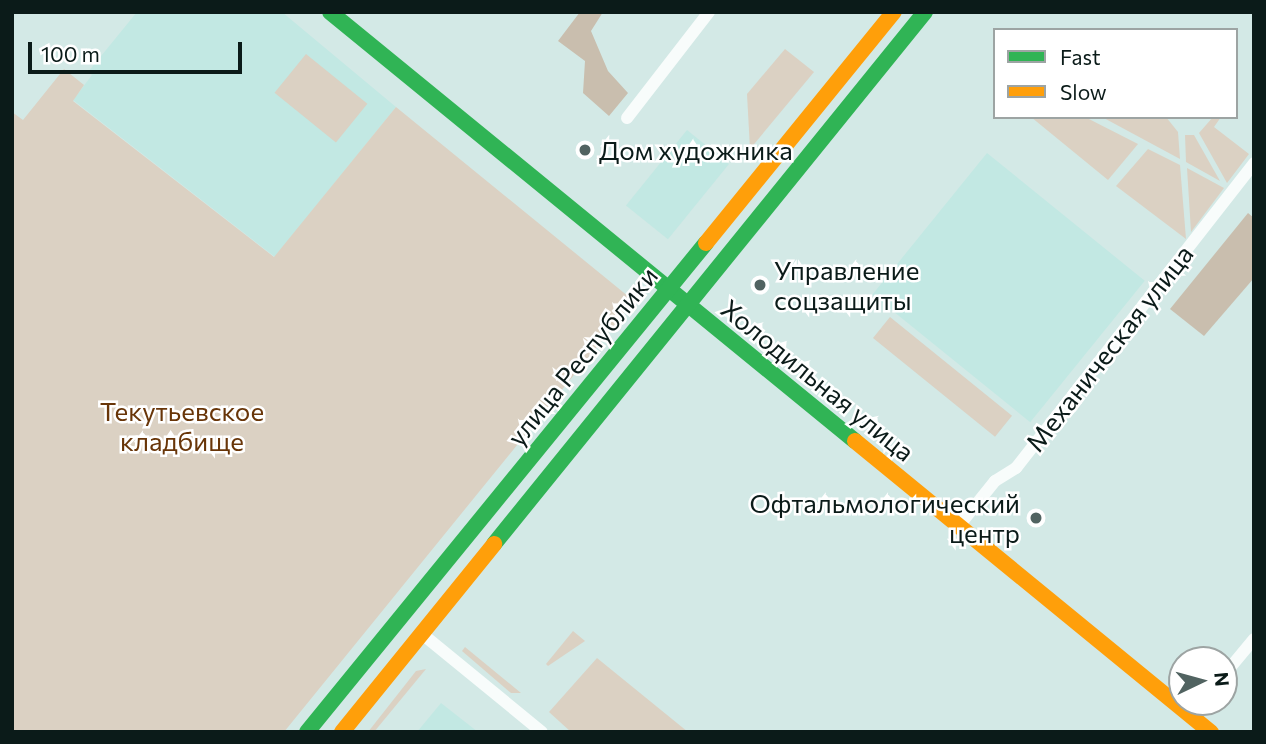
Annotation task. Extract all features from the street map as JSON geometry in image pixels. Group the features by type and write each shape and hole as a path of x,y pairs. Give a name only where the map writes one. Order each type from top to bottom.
{"main road":[{"path":"330,12 668,289"},
{"name":"улица Республики","path":"307,732 894,12"},
{"name":"улица Республики","path":"342,732 925,12"},
{"name":"Холодильная улица","path":"668,289 1168,697"},
{"name":"Холодильная улица","path":"1191,716 1211,732"}],"street":[{"path":"627,118 709,12"},
{"name":"Механическая улица","path":"958,527 995,481 1016,468 1254,163"},
{"path":"422,634 542,732"},
{"path":"1238,659 1254,639"}],"shaded area":[{"path":"137,12 282,12 396,107 275,257 73,100 92,75 88,72"},
{"path":"580,12 603,12 591,31 608,71 628,93 609,116 583,93 585,61 558,41"},
{"path":"687,130 729,164 668,239 626,205"},
{"path":"987,153 1145,281 1030,422 872,294"},
{"path":"1248,213 1254,218 1254,278 1204,336 1170,309"},
{"path":"441,703 478,732 417,732"}],"green space":[{"path":"785,49 814,72 750,149 747,94"},
{"path":"306,54 367,104 336,143 275,93"},
{"name":"Текутьевское кладбище","path":"64,69 84,85 73,101 274,257 396,107 634,301 284,732 12,732 12,112 23,120"},
{"path":"1033,119 1089,119 1138,144 1108,180"},
{"path":"1106,119 1168,119 1178,132 1180,159"},
{"path":"1211,119 1220,119 1214,127 1249,154 1227,183 1199,133"},
{"path":"1185,135 1194,135 1220,181 1186,162"},
{"path":"1148,149 1180,165 1186,239 1116,186"},
{"path":"1187,168 1224,188 1191,232"},
{"path":"890,317 1012,416 995,437 873,338"},
{"path":"573,631 585,641 548,666 546,664"},
{"path":"465,647 521,693 511,693 462,651"},
{"path":"597,658 688,732 571,732 549,712"},
{"path":"426,669 374,732 368,732 416,671"}],"traffic: fast":[{"path":"330,12 855,441"},
{"path":"494,544 925,12"},
{"path":"307,732 706,243"}],"traffic: slow":[{"path":"706,243 894,12"},
{"path":"855,441 1211,732"},
{"path":"342,732 494,544"}],"place":[{"name":"Дом художника","path":"585,150"},
{"name":"Управление соцзащиты","path":"760,285"},
{"name":"Офтальмологический центр","path":"1036,518"}]}
